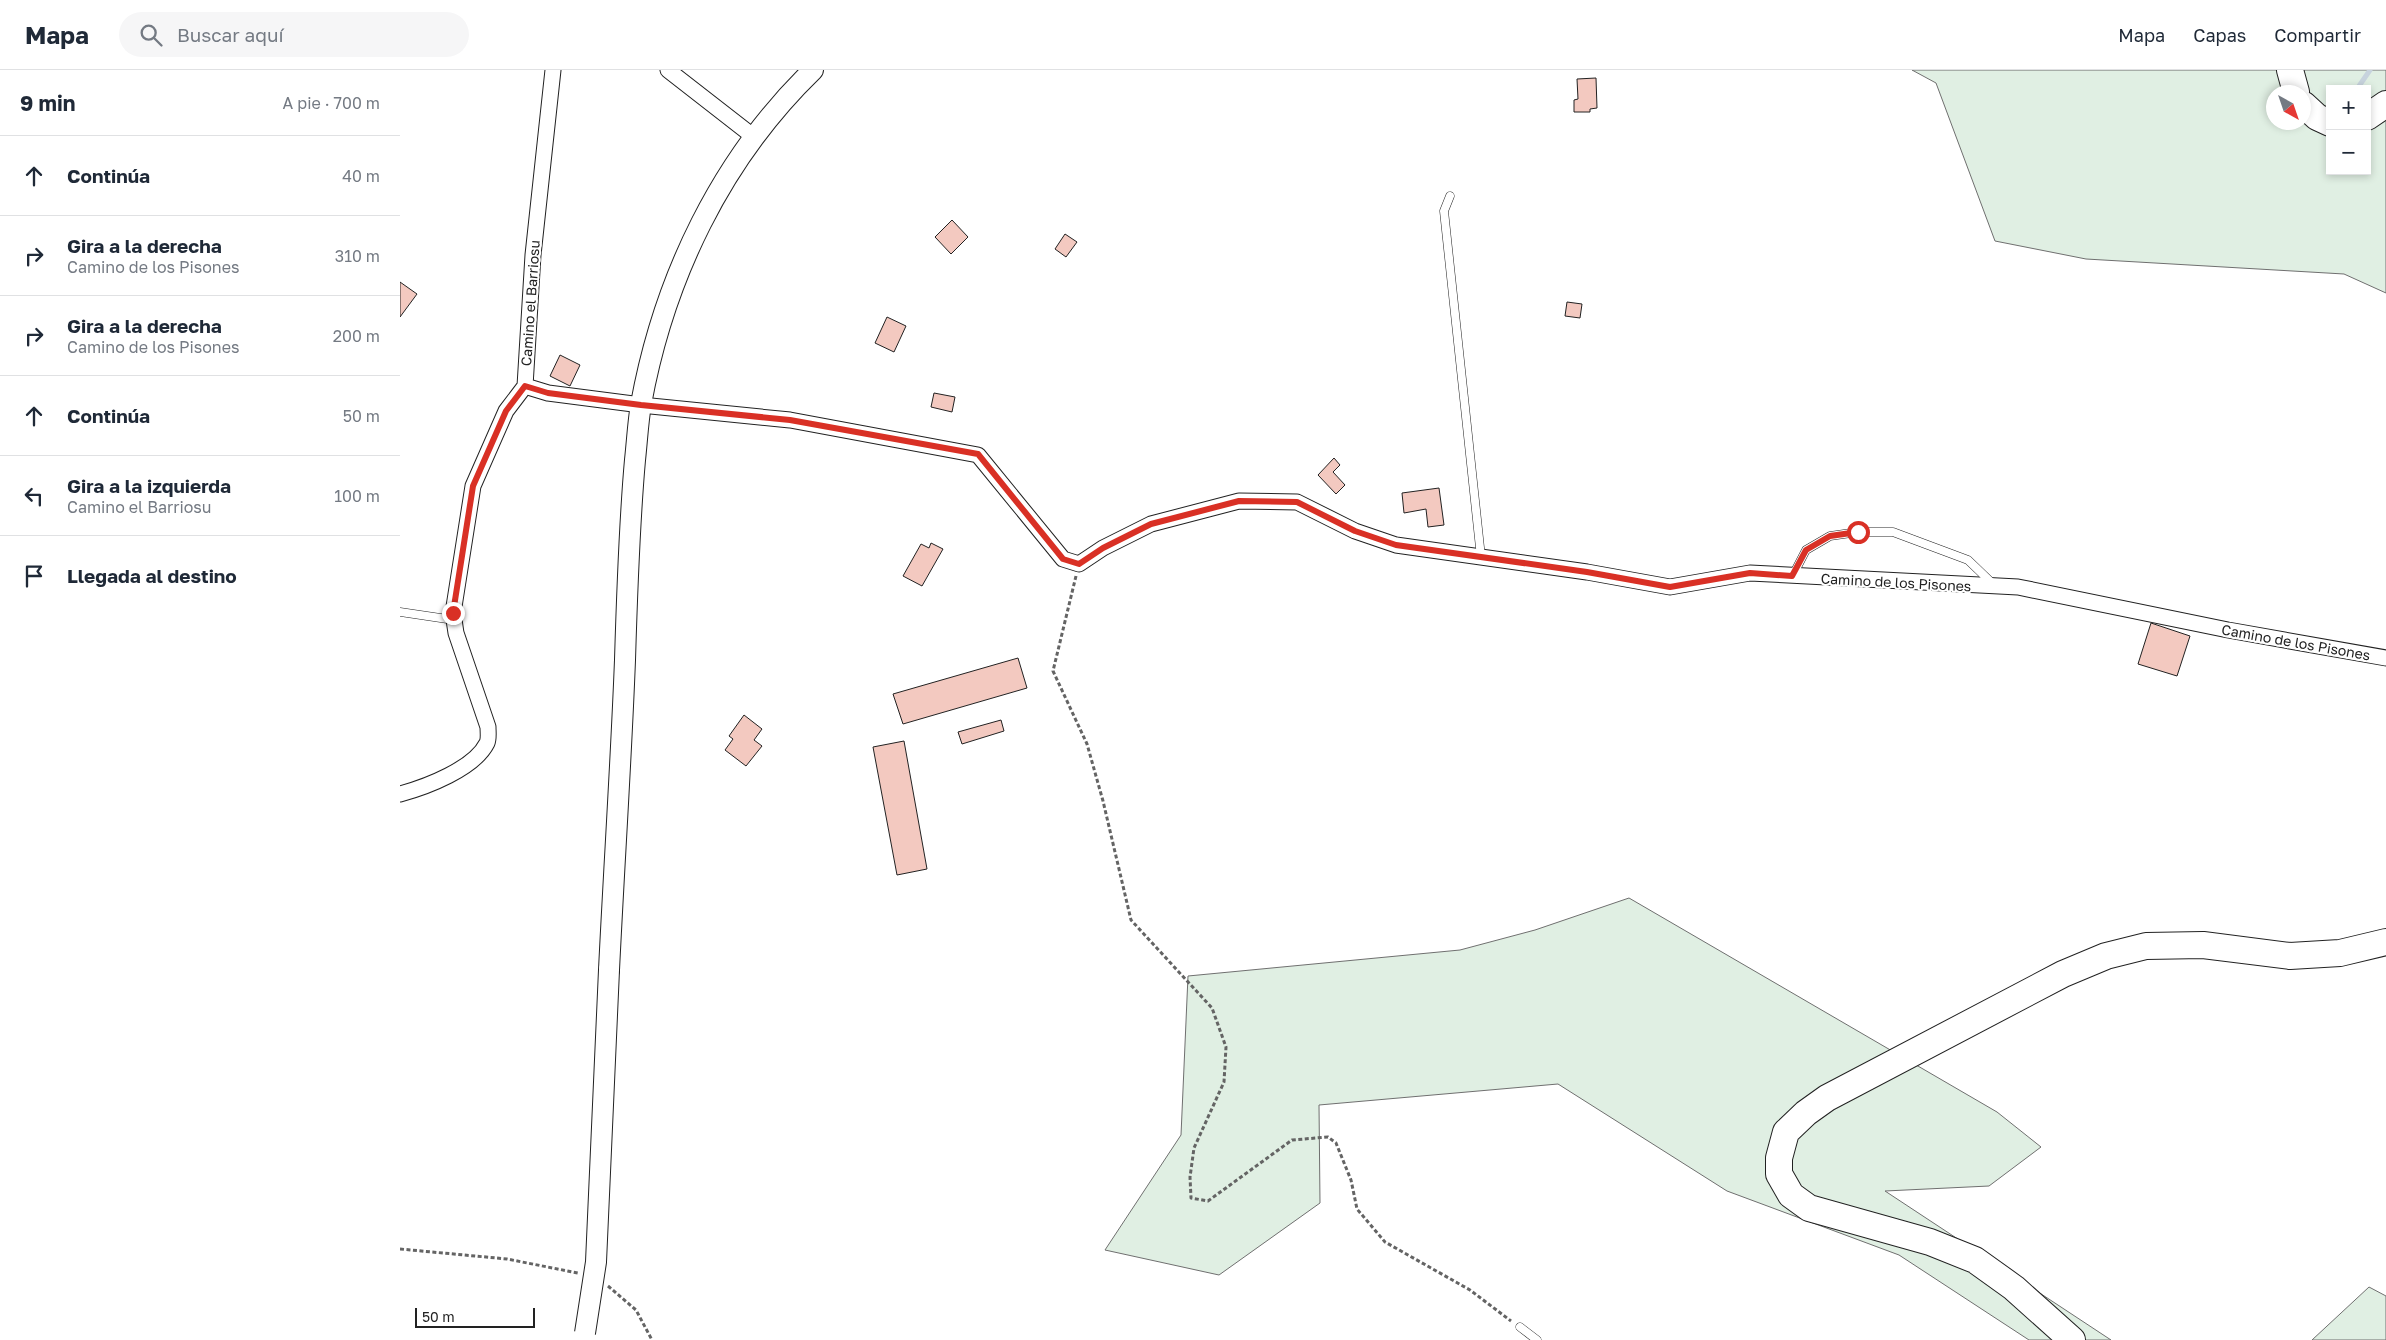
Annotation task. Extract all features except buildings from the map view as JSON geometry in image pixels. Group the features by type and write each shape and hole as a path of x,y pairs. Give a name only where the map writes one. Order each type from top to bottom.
{"highway":[{"path":"2371,114 2386,104"},
{"path":"2311,111 2326,121"},
{"path":"2072,1340 2014,1288 1975,1260 1930,1242 1809,1208 1791,1195 1779,1174 1779,1158 1786,1132 1806,1113 1827,1098 2063,974 2106,956 2146,946 2203,945 2290,956 2340,953 2386,942"}],"street":[{"name":"Camino el Barriosu","path":"400,794 424,788 455,772 473,759 487,742 488,727 456,633 454,620 473,486 506,411 525,386 533,255 552,70"},
{"path":"668,70 754,137"},
{"path":"584,1337 596,1262 630,517 641,405 660,323 679,271 711,203 754,137 813,70"},
{"path":"525,386 548,393 641,405 790,420 978,454 1063,559 1079,564"},
{"name":"Camino de los Pisones","path":"1079,564 1103,548 1151,524 1239,501 1297,502 1355,531 1396,545 1587,572 1670,587 1750,573 2018,587 2228,630 2386,658"}],"lane":[{"path":"1450,196 1444,211 1481,557"},
{"path":"1792,576 1806,550 1830,536 1858,532 1893,532 1968,560 1996,587"},
{"path":"400,612 454,620"},
{"path":"1520,1328 1537,1340"}],"path":[{"path":"1079,564 1053,672 1087,744 1132,920 1212,1008 1226,1047 1224,1082 1194,1148 1190,1177 1191,1198 1208,1201 1292,1140 1328,1137 1336,1143 1351,1180 1357,1209 1385,1242 1470,1290 1520,1328"},
{"path":"400,1249 507,1258 586,1276"},
{"path":"600,1282 617,1293 636,1310 652,1340"}],"green space":[{"path":"1912,70 2386,70 2386,293 2344,274 2086,259 1995,241 1936,83"},
{"path":"1629,898 1997,1112 2041,1147 1989,1186 1885,1191 2111,1340 2029,1340 1899,1255 1727,1191 1558,1084 1319,1105 1320,1203 1219,1275 1105,1250 1181,1135 1188,976 1460,950 1535,930"},
{"path":"2369,1287 2386,1296 2386,1340 2312,1340"}],"waterway":[{"path":"2360,85 2370,70"}],"route":[{"path":"453,613 473,486 506,411 525,386 548,393 641,405 790,420 978,454 1063,559 1079,564 1103,548 1151,524 1239,501 1297,502 1355,531 1396,545 1587,572 1670,587 1750,573 1792,576 1806,550 1830,536 1858,532"}]}
